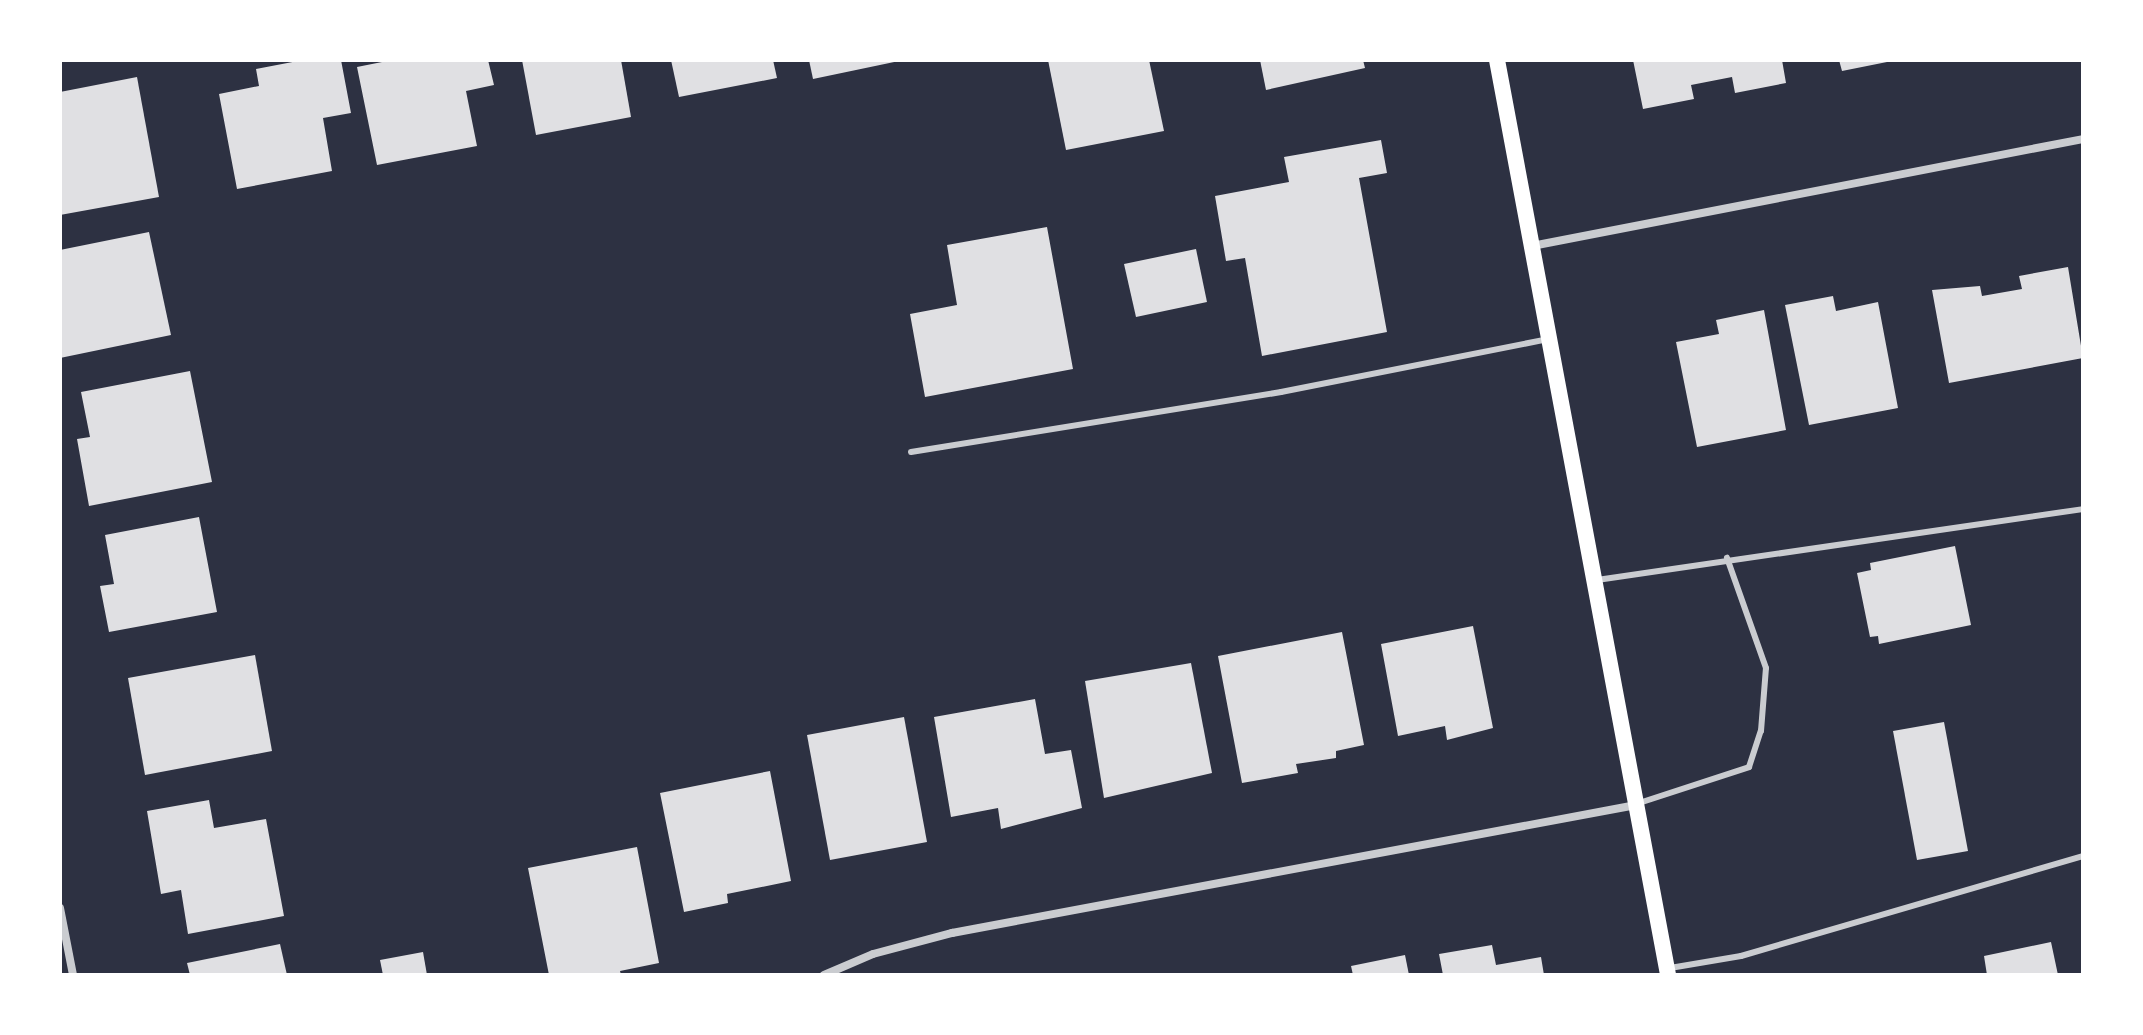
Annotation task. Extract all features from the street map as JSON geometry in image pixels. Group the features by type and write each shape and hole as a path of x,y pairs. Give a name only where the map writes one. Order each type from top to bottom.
{"main road":[{"path":"1497,60 1667,972"}],"street":[{"path":"1532,246 2083,139"},
{"path":"824,975 873,954 952,933 1636,805"},
{"path":"60,908 73,975"}],"lane":[{"path":"911,452 1281,392 1548,339"},
{"path":"1594,581 1727,558 2083,509"},
{"path":"1636,805 1749,767 1761,731 1766,668 1727,558"},
{"path":"1667,972 1741,956 2083,856"}],"building":[{"path":"303,60 341,60 351,113 323,118 332,171 237,189 219,94 259,86 256,69"},
{"path":"392,60 488,60 494,85 466,91 477,146 377,165 357,67"},
{"path":"522,60 621,60 631,117 536,135"},
{"path":"671,60 773,60 777,78 679,97"},
{"path":"809,60 899,60 899,61 813,79"},
{"path":"1048,60 1149,60 1164,131 1066,150"},
{"path":"1260,60 1363,60 1365,68 1266,90"},
{"path":"1633,60 1782,60 1786,83 1735,93 1732,77 1691,85 1694,99 1643,109"},
{"path":"1839,60 1892,60 1892,61 1842,71"},
{"path":"137,77 159,197 60,215 60,92"},
{"path":"1381,140 1387,173 1359,178 1387,332 1262,356 1245,258 1226,261 1215,196 1289,182 1284,157"},
{"path":"1047,227 1073,369 925,397 910,314 957,305 947,245"},
{"path":"149,232 171,335 60,358 60,250"},
{"path":"1196,249 1207,302 1136,317 1124,264"},
{"path":"2068,267 2083,358 1949,383 1932,290 1980,286 1982,296 2022,289 2019,276"},
{"path":"1833,296 1836,311 1878,302 1898,408 1809,425 1785,305"},
{"path":"1764,310 1786,430 1697,447 1676,342 1719,334 1716,320"},
{"path":"190,371 212,482 89,506 77,439 90,437 81,392"},
{"path":"199,517 217,612 109,632 100,586 114,584 105,535"},
{"path":"1955,546 1971,625 1879,644 1878,636 1870,637 1857,573 1871,570 1870,563"},
{"path":"1473,626 1493,728 1447,740 1445,726 1398,736 1381,644"},
{"path":"1342,632 1364,745 1336,751 1336,758 1296,764 1298,773 1242,783 1218,656"},
{"path":"255,655 272,751 145,775 128,678"},
{"path":"1191,663 1212,773 1104,798 1085,681"},
{"path":"1035,699 1045,754 1071,750 1082,808 1001,829 998,808 951,817 934,717"},
{"path":"904,717 927,842 830,860 807,735"},
{"path":"1944,722 1968,851 1917,860 1893,731"},
{"path":"770,771 791,881 727,894 728,903 684,912 660,793"},
{"path":"209,800 214,828 266,819 284,916 188,934 181,890 161,894 147,811"},
{"path":"637,847 659,963 620,971 621,975 549,975 528,868"},
{"path":"2051,942 2058,975 1987,975 1984,956"},
{"path":"280,944 287,975 190,975 187,963"},
{"path":"1492,945 1496,965 1541,957 1544,975 1443,975 1439,954"},
{"path":"423,952 427,975 383,975 380,960"},
{"path":"1405,955 1409,975 1353,975 1351,966"}]}
